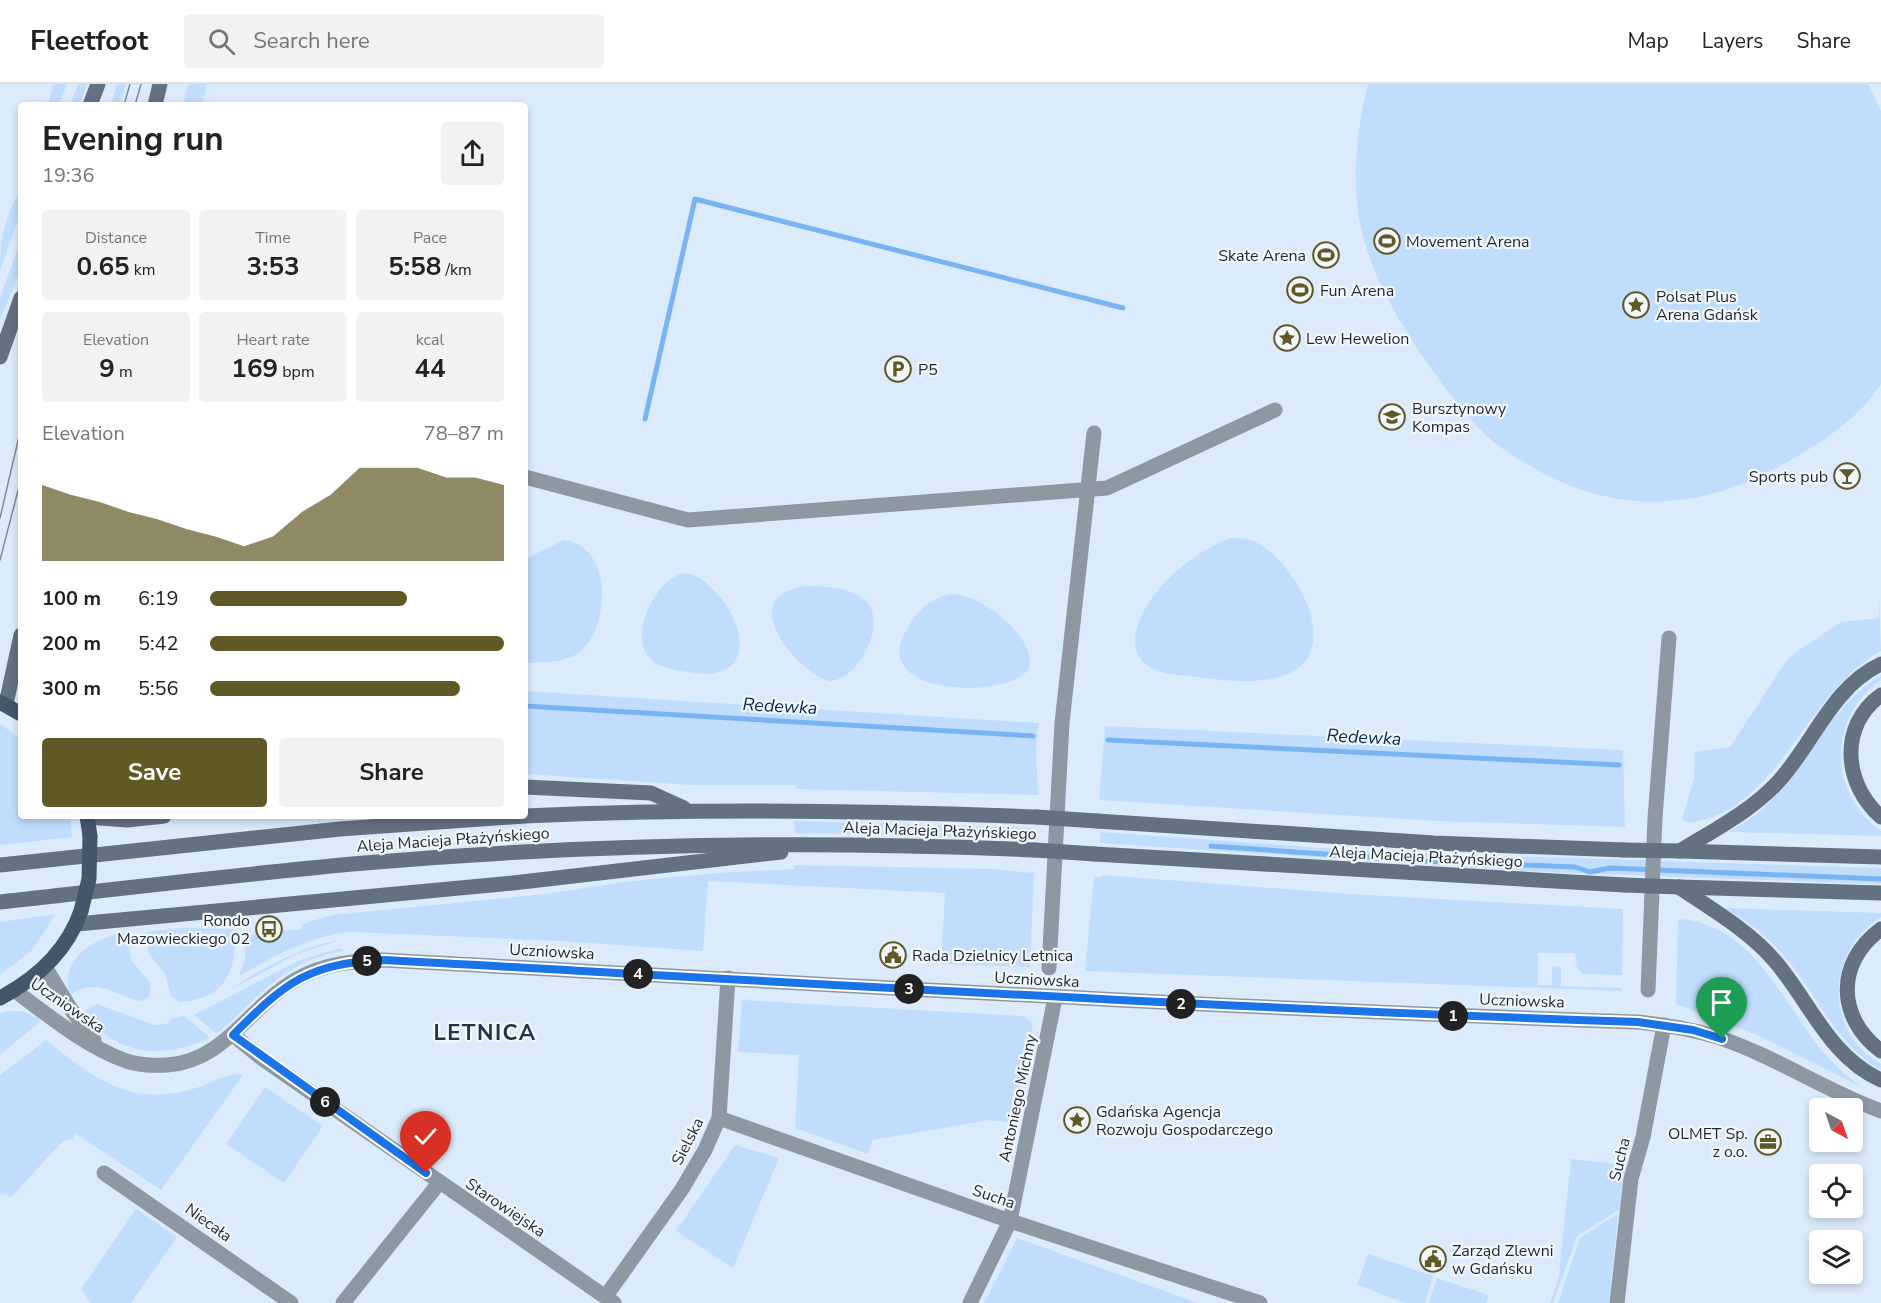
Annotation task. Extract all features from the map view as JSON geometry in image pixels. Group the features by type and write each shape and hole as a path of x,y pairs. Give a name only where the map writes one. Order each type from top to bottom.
{"main road":[{"path":"91,102 98,84"},
{"path":"156,102 160,84"},
{"path":"0,357 18,307"},
{"path":"18,646 3,703 18,712"},
{"path":"1680,851 1751,807 1779,781 1842,694 1881,664"},
{"path":"1881,696 1858,721 1851,747 1852,773 1866,804 1881,817"},
{"path":"528,787 651,793 687,809"},
{"name":"Aleja Macieja Płażyńskiego","path":"528,816 687,809 869,811 1037,817 1434,843 1881,857"},
{"path":"0,998 45,967 79,917 89,879 90,836 87,819"},
{"path":"117,819 136,819"},
{"name":"Aleja Macieja Płażyńskiego","path":"0,865 328,831 486,819"},
{"path":"79,917 513,883 834,845"},
{"name":"Aleja Macieja Płażyńskiego","path":"0,902 353,864 466,856 616,848 834,845 1035,850 1624,885 1881,893"},
{"path":"1679,887 1748,935 1775,960 1822,1028 1844,1054 1881,1080"},
{"path":"1881,929 1872,936 1857,956 1848,980 1848,1001 1854,1023 1866,1040 1881,1051"}],"street":[{"path":"528,478 688,520 1107,488 1275,410"},
{"path":"1049,968 1062,723 1094,433"},
{"path":"1647,990 1655,818 1669,638"},
{"name":"Uczniowska","path":"14,990 55,1021 102,1050 129,1062 153,1066 197,1059 233,1035 270,998 296,979 324,967 352,961 385,960 1055,998 1664,1025 1722,1039 1881,1111"},
{"name":"Uczniowska","path":"45,967 70,1008 102,1050"},
{"name":"Sielska","path":"610,1300 682,1190 705,1150 719,1118 728,978"},
{"name":"Antoniego Michny","path":"970,1303 1010,1221 1055,998"},
{"name":"Sucha","path":"1617,1303 1631,1179 1645,1127 1664,1025"},
{"name":"Starowiejska","path":"233,1035 439,1183 610,1300"},
{"name":"Sucha","path":"719,1118 1010,1221 1260,1303"},
{"name":"Niecała","path":"104,1173 291,1303"},
{"path":"344,1303 439,1183"}],"shaded area":[{"path":"53,84 67,84 60,102 49,102"},
{"path":"78,84 87,84 81,102 71,102"},
{"path":"117,84 126,84 121,102 112,102"},
{"path":"188,84 207,84 203,102 184,102"},
{"name":"Polsat Plus Arena Gdańsk","path":"1368,84 1868,84 1881,111 1881,384 1861,409 1822,441 1780,466 1749,481 1718,492 1686,499 1655,502 1624,500 1592,493 1561,482 1530,466 1494,442 1461,409 1410,337 1380,283 1360,225 1356,190 1357,144"},
{"path":"18,195 18,220 0,271 4,229"},
{"path":"18,248 18,275 0,320 0,298"},
{"path":"1230,538 1256,542 1272,553 1287,570 1300,589 1310,611 1314,632 1311,651 1300,667 1267,680 1229,680 1157,671 1144,662 1137,651 1135,637 1147,606 1169,578 1190,560"},
{"path":"564,540 579,545 591,555 598,570 602,586 602,604 598,621 592,637 583,649 571,657 556,661 528,663 528,558"},
{"path":"685,573 697,577 710,586 731,613 738,629 740,644 737,657 723,671 703,674 668,668 650,658 644,648 642,636 648,608 664,585"},
{"path":"808,586 852,592 865,600 871,609 874,621 868,647 853,670 832,681 821,678 807,669 793,655 780,638 773,621 773,605 784,593"},
{"path":"1879,593 1881,651 1854,670 1831,694 1769,774 1746,797 1720,814 1689,823 1682,819 1694,778 1695,752 1730,747 1789,657 1841,622 1879,618"},
{"path":"952,594 963,596 989,608 1012,627 1028,650 1030,662 1024,674 1006,683 981,687 953,687 927,682 908,671 899,653 907,629 925,606 937,598"},
{"path":"1881,675 1881,680 1863,696 1851,714 1843,734 1841,756 1843,777 1851,797 1864,815 1881,831 1881,836 1728,832 1753,817 1773,798 1840,711"},
{"path":"528,691 1039,723 1036,748 1038,795 796,789 795,785 692,785 528,774"},
{"path":"0,724 18,737 18,819 70,819 72,837 0,845"},
{"path":"1105,726 1623,750 1625,827 1436,821 1099,800"},
{"path":"794,821 1032,828 1032,839 795,833"},
{"path":"1100,832 1380,852 1881,868 1881,884 1545,872 1100,843"},
{"path":"794,865 994,869 1034,873 1030,967 941,964 945,893 708,881 703,951 560,941 349,932 306,943 239,976 245,959 245,935 302,929 302,924 332,915 545,894 624,882 717,873 794,869"},
{"path":"1103,875 1351,894 1623,909 1622,975 1583,974 1577,968 1575,953 1538,953 1538,985 1552,985 1552,966 1561,967 1561,986 1622,988 1622,991 1085,971 1094,877"},
{"path":"1723,908 1881,913 1881,917 1863,932 1850,950 1842,970 1839,991 1841,1012 1849,1032 1862,1050 1881,1064 1881,1070 1854,1049 1843,1037 1779,950 1753,927"},
{"path":"56,914 32,950 0,975 0,922"},
{"path":"1678,919 1703,924 1725,934 1745,949 1762,966 1824,1053 1863,1088 1757,1035 1676,1004"},
{"path":"181,928 234,929 235,944 230,970 218,989 208,996 179,1002 171,996 165,974 149,954 145,932"},
{"path":"126,934 132,961 151,984 149,997 141,1001 135,1000 110,990 94,987 86,987 71,995 68,982 69,971 74,961 81,953 101,940"},
{"path":"344,939 297,954 230,990 285,958 329,942"},
{"path":"340,948 345,951 324,955 289,971 217,1034 194,1015 300,960"},
{"path":"742,1000 1023,1016 1033,1023 1014,1123 990,1120 872,1140 868,1154 795,1128 799,1055 738,1052"},
{"path":"97,1004 154,1025 167,1024 171,1019 184,1016 210,1038 174,1049 141,1050 110,1038 82,1012"},
{"path":"22,1011 42,1020 0,1055 0,1013"},
{"path":"46,1040 98,1078 132,1092 173,1093 196,1088 225,1076 243,1075 161,1190 76,1134 72,1139 63,1141 10,1198 4,1191 5,1195 0,1194 0,1075"},
{"path":"265,1087 323,1126 284,1183 226,1144"},
{"path":"735,1145 779,1158 733,1268 676,1231"},
{"path":"1571,1159 1627,1165 1620,1209 1577,1236 1553,1303 1550,1303 1559,1276"},
{"path":"136,1209 177,1237 131,1303 91,1303 81,1289"},
{"path":"1618,1214 1609,1303 1558,1303 1580,1238"},
{"path":"1017,1238 1198,1303 984,1303"},
{"path":"1368,1254 1433,1276 1425,1303 1406,1303 1357,1285"},
{"path":"1437,1278 1489,1295 1486,1303 1429,1303"}],"waterway":[{"path":"645,419 695,199 1123,308"},
{"name":"Redewka","path":"528,706 1033,736"},
{"name":"Redewka","path":"1108,740 1619,765"},
{"path":"1211,846 1422,861 1575,867 1590,872 1610,868 1881,879"}],"tram line":[{"path":"125,102 130,84"},
{"path":"136,102 141,84"},
{"path":"0,518 18,441"},
{"path":"0,560 18,491"}],"place":[{"name":"Movement Arena","path":"1387,241"},
{"name":"Skate Arena","path":"1326,255"},
{"name":"Fun Arena","path":"1300,290"},
{"name":"Polsat Plus Arena Gdańsk","path":"1636,305"},
{"name":"Lew Hewelion","path":"1287,338"},
{"name":"P5","path":"898,369"},
{"name":"Bursztynowy Kompas","path":"1392,417"},
{"name":"Sports pub","path":"1847,476"},
{"name":"Rondo Mazowieckiego 02","path":"269,929"},
{"name":"Rada Dzielnicy Letnica","path":"893,955"},
{"name":"Gdańska Agencja Rozwoju Gospodarczego","path":"1077,1120"},
{"name":"OLMET Sp. z o.o.","path":"1768,1142"},
{"name":"Zarząd Zlewni w Gdańsku","path":"1433,1259"}],"district":[{"name":"LETNICA","path":"485,1032"}],"route":[{"path":"426,1173 260,1057 233,1035 270,998 296,979 324,967 352,961 385,960 825,983 1055,998 1302,1010 1638,1022 1693,1030 1722,1039"}]}
